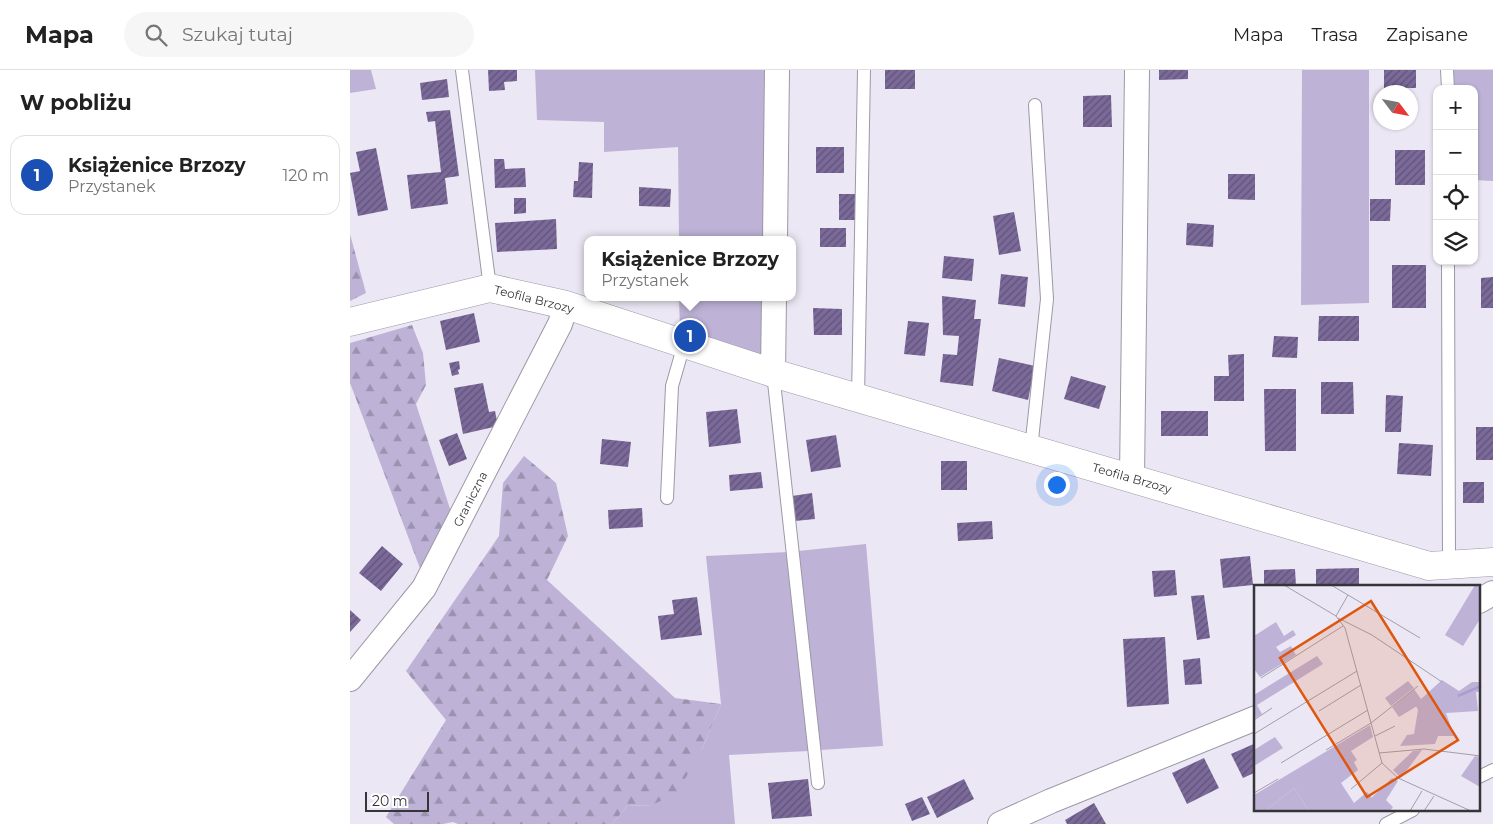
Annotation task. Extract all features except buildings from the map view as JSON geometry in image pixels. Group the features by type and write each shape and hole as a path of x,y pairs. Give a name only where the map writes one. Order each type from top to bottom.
{"street":[{"path":"775,236 777,70"},
{"path":"1132,478 1137,70"},
{"name":"Teofila Brzozy","path":"350,322 490,288 566,305 773,373 1429,566 1493,562"},
{"path":"773,373 774,301"},
{"name":"Graniczna","path":"350,679 424,588 560,324 566,305"},
{"path":"1480,600 1493,593"},
{"path":"1000,824 1051,800 1254,719"}],"lane":[{"path":"462,70 490,288"},
{"path":"858,398 864,70"},
{"path":"1448,70 1448,85"},
{"path":"1031,449 1048,299 1035,105"},
{"path":"1448,265 1449,565"},
{"path":"666,498 672,386 681,355 682,344"},
{"path":"773,373 818,783"},
{"path":"1480,776 1493,770"},
{"path":"1386,824 1409,812"}],"green space":[{"path":"350,70 371,70 376,89 350,93"},
{"path":"535,70 767,70 765,236 679,236 678,147 604,152 604,122 537,120"},
{"path":"1302,70 1369,70 1369,303 1301,305"},
{"path":"1453,70 1493,70 1493,181 1478,180 1478,85 1453,85"},
{"path":"350,234 366,293 350,301"},
{"path":"679,301 765,301 762,360 680,330"},
{"path":"412,325 423,353 426,385 416,404 452,515 421,571 350,383 350,343"},
{"path":"524,456 556,483 568,536 547,580 675,698 721,704 702,749 677,793 652,805 627,806 612,824 458,824 453,822 443,824 394,824 386,817 446,720 406,671 499,536 503,483"},
{"path":"866,544 883,746 820,750 798,551"},
{"path":"788,552 809,751 729,755 735,824 612,824 627,806 652,805 702,749 721,704 706,556"}],"place":[{"name":"Książenice Brzozy","path":"690,336"}]}
